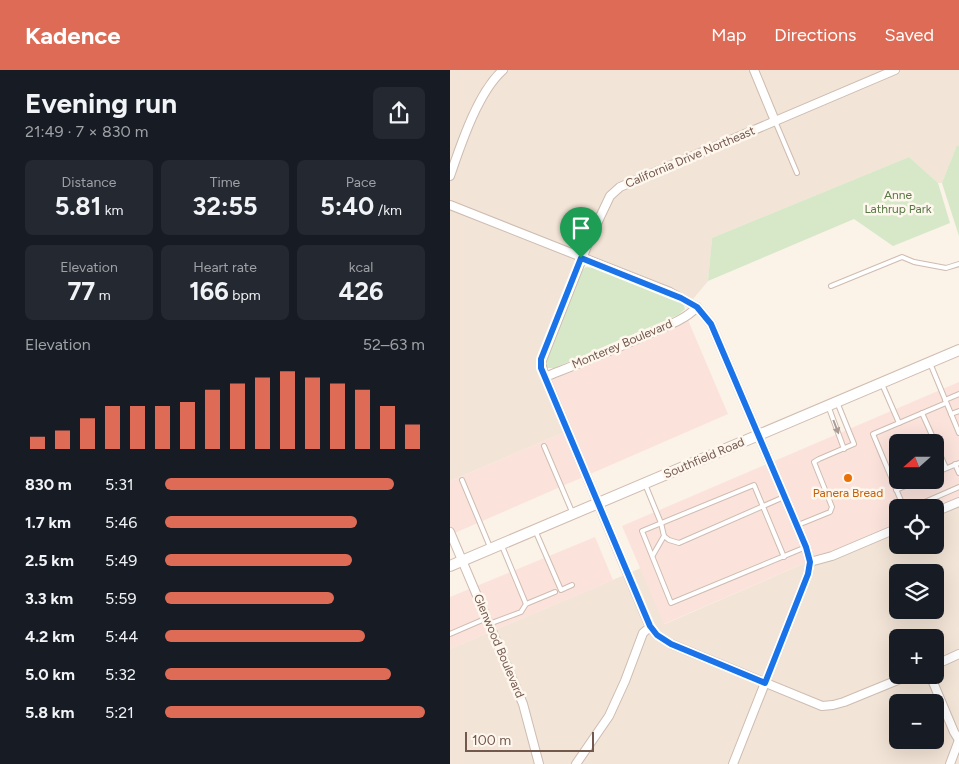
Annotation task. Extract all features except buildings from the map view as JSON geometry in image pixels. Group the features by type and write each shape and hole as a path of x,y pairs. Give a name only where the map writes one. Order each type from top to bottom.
{"main road":[{"name":"Southfield Road","path":"450,566 959,350"}],"street":[{"path":"450,176 474,116 493,79 503,70"},
{"path":"754,70 775,121"},
{"name":"California Drive Northeast","path":"650,626 541,368 541,359 581,258 610,196 620,187 896,70"},
{"path":"450,148 457,156"},
{"path":"450,205 656,286 697,307 711,324 786,496 810,562 808,574 733,764"},
{"name":"Monterey Boulevard","path":"545,378 671,324 693,312 697,307"},
{"path":"944,508 959,502"},
{"name":"Glenwood Boulevard","path":"450,532 523,704 538,764"},
{"path":"810,562 832,556 889,532"},
{"path":"576,764 609,716 625,681 642,633 650,626 657,635 671,644 822,706 833,705 889,683"},
{"path":"944,661 959,654"},
{"path":"934,684 959,740 950,764"}],"lane":[{"path":"775,121 797,173"},
{"path":"831,286 902,257 914,262 946,268 959,264"},
{"path":"930,362 959,433"},
{"path":"881,383 899,423"},
{"path":"900,499 873,434 922,413 959,394"},
{"path":"798,525 830,512 832,507 814,462 854,444 832,404"},
{"path":"832,404 844,449"},
{"path":"951,414 959,411"},
{"path":"922,413 931,434"},
{"path":"544,446 572,514"},
{"path":"944,463 946,468 957,463 959,473"},
{"path":"462,480 490,549"},
{"path":"644,484 661,523 664,536 679,544 786,496"},
{"path":"784,557 754,485 642,531 653,555 653,562 671,602 784,557 806,547"},
{"path":"932,499 959,487"},
{"path":"535,530 561,590 572,585"},
{"path":"653,555 664,536"},
{"path":"501,544 526,604"},
{"path":"450,634 521,612 526,604 555,592"}],"shaded area":[{"path":"450,70 959,70 959,146 957,145 942,183 938,183 909,157 712,238 708,281 693,299 580,251 537,361 565,432 450,481"},
{"path":"688,320 728,414 450,535 450,481 565,432 543,380"},
{"path":"959,382 959,497 944,503 944,499 889,499 889,526 664,624 622,526"},
{"path":"959,497 959,764 450,764 450,649 641,568 665,624 889,526 889,554 944,554 944,503"},
{"path":"595,537 613,580 450,649 450,597"}],"green space":[{"path":"957,145 959,146 959,236 942,183"},
{"name":"Anne Lathrup Park","path":"909,157 938,183 950,223 893,246 854,219 708,281 712,238"},
{"path":"586,267 595,268 643,286 683,304 685,309 678,315 554,368 546,368 546,360 581,271"}],"place":[{"name":"Panera Bread","path":"848,478"}],"route":[{"path":"581,258 670,292 694,304 703,312 711,324 746,408 771,461 806,547 810,562 808,574 765,683 671,644 657,635 650,626 541,368 541,359 581,258"}]}
